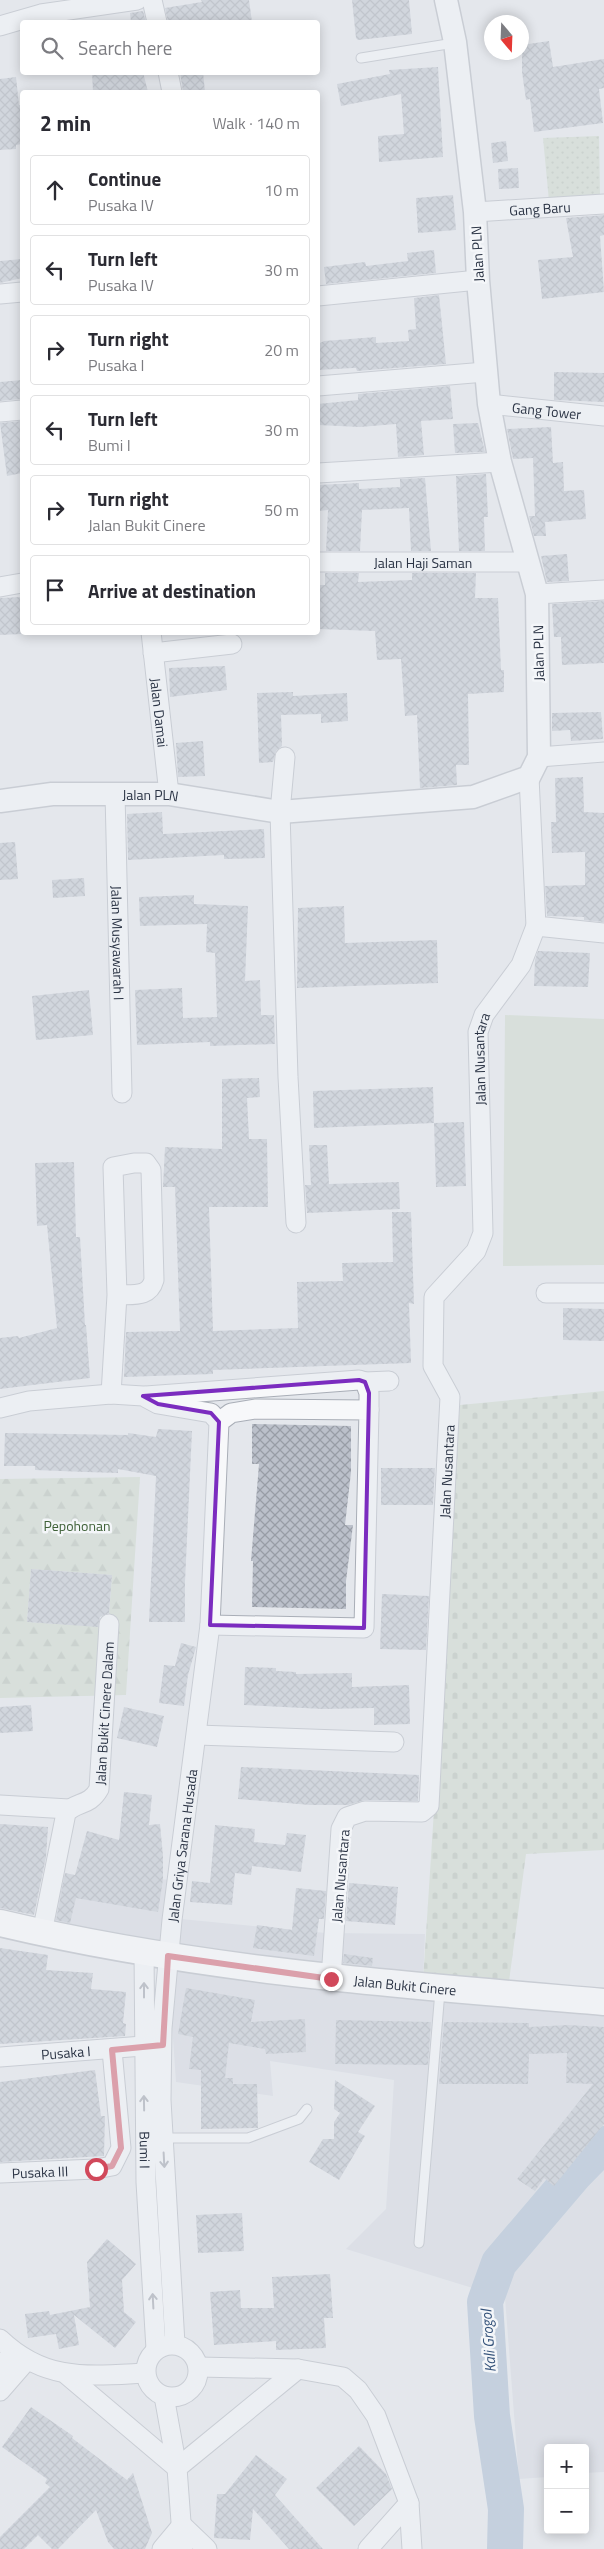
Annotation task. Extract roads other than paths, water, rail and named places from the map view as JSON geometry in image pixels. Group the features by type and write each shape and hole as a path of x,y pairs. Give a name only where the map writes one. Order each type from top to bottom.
{"main road":[{"name":"Jalan Bukit Cinere","path":"0,1923 42,1933 156,1953 331,1979 604,2002"}],"street":[{"path":"0,26 40,14 137,0"},
{"path":"152,0 157,20"},
{"name":"Jalan PLN","path":"0,801 52,794 169,794 280,812 473,797 529,777 539,757 537,594 500,462 489,404 478,280 475,212 455,42 446,0"},
{"path":"169,75 172,90"},
{"name":"Gang Baru","path":"475,212 604,204"},
{"path":"320,296 478,280"},
{"path":"0,294 20,292"},
{"path":"320,386 486,372"},
{"name":"Gang Tower","path":"489,404 604,416"},
{"path":"0,412 20,410"},
{"path":"320,473 500,462"},
{"name":"Jalan Haji Saman","path":"320,562 527,562"},
{"path":"0,587 20,583"},
{"path":"537,594 604,590"},
{"name":"Jalan Damai","path":"152,635 169,794"},
{"path":"153,653 232,644"},
{"path":"539,757 604,752"},
{"path":"285,757 280,812 288,1077 296,1223"},
{"path":"529,777 536,926 604,933"},
{"name":"Jalan Musyawarah I","path":"115,793 122,1093"},
{"name":"Jalan Nusantara","path":"331,1979 341,1829 347,1817 365,1811 422,1812 429,1806 450,1397 433,1366 434,1297 476,1251 483,1233 478,1032 484,1015 521,964 536,926"},
{"path":"112,1394 117,1294 113,1168 134,1163 146,1163 151,1170 154,1280 146,1294 117,1294"},
{"path":"546,1293 604,1293"},
{"path":"0,1408 29,1400 112,1394 142,1396 358,1380 365,1382 389,1381"},
{"path":"210,1625 364,1628 369,1410 369,1393 365,1382"},
{"name":"Jalan Griya Sarana Husada","path":"156,1953 197,1735 210,1625 225,1417 237,1389"},
{"path":"142,1396 158,1404 225,1417 255,1409 369,1410"},
{"name":"Jalan Bukit Cinere Dalam","path":"69,1809 93,1799 99,1789 109,1624"},
{"path":"197,1735 394,1742"},
{"path":"0,1805 69,1809 66,1813 42,1933"},
{"name":"Bumi I","path":"156,1953 163,2045 161,2100 175,2344"},
{"name":"Bumi I","path":"156,1953 144,2046 146,2182 156,2349"},
{"name":"Pusaka I","path":"0,2057 163,2045"},
{"name":"Pusaka III","path":"0,2174 110,2167 121,2148 112,2050"},
{"path":"175,2344 190,2352 198,2367 198,2378 193,2387 185,2394 175,2397 164,2396 155,2392 148,2384 145,2373 150,2356 156,2349 165,2345 175,2344"},
{"path":"0,2368 13,2350"},
{"path":"13,2350 66,2375 177,2468"},
{"path":"0,2391 13,2350"},
{"path":"198,2367 298,2369 343,2377 358,2390 376,2416 409,2503 412,2549"},
{"path":"177,2468 298,2369"},
{"path":"66,2375 145,2373"},
{"path":"164,2396 177,2468 183,2549"},
{"path":"368,2549 409,2503"},
{"path":"162,2549 182,2526"},
{"path":"182,2526 207,2549"}],"lane":[{"path":"361,58 455,42"},
{"path":"420,2243 441,1988"},
{"path":"163,2138 248,2138 299,2119 307,2109"}],"waterway":[{"name":"Kali Grogol","path":"505,2549 506,2509 492,2416 485,2302 499,2263 574,2175 604,2144"}],"park label":[{"name":"Pepohonan","path":"77,1525"}]}
